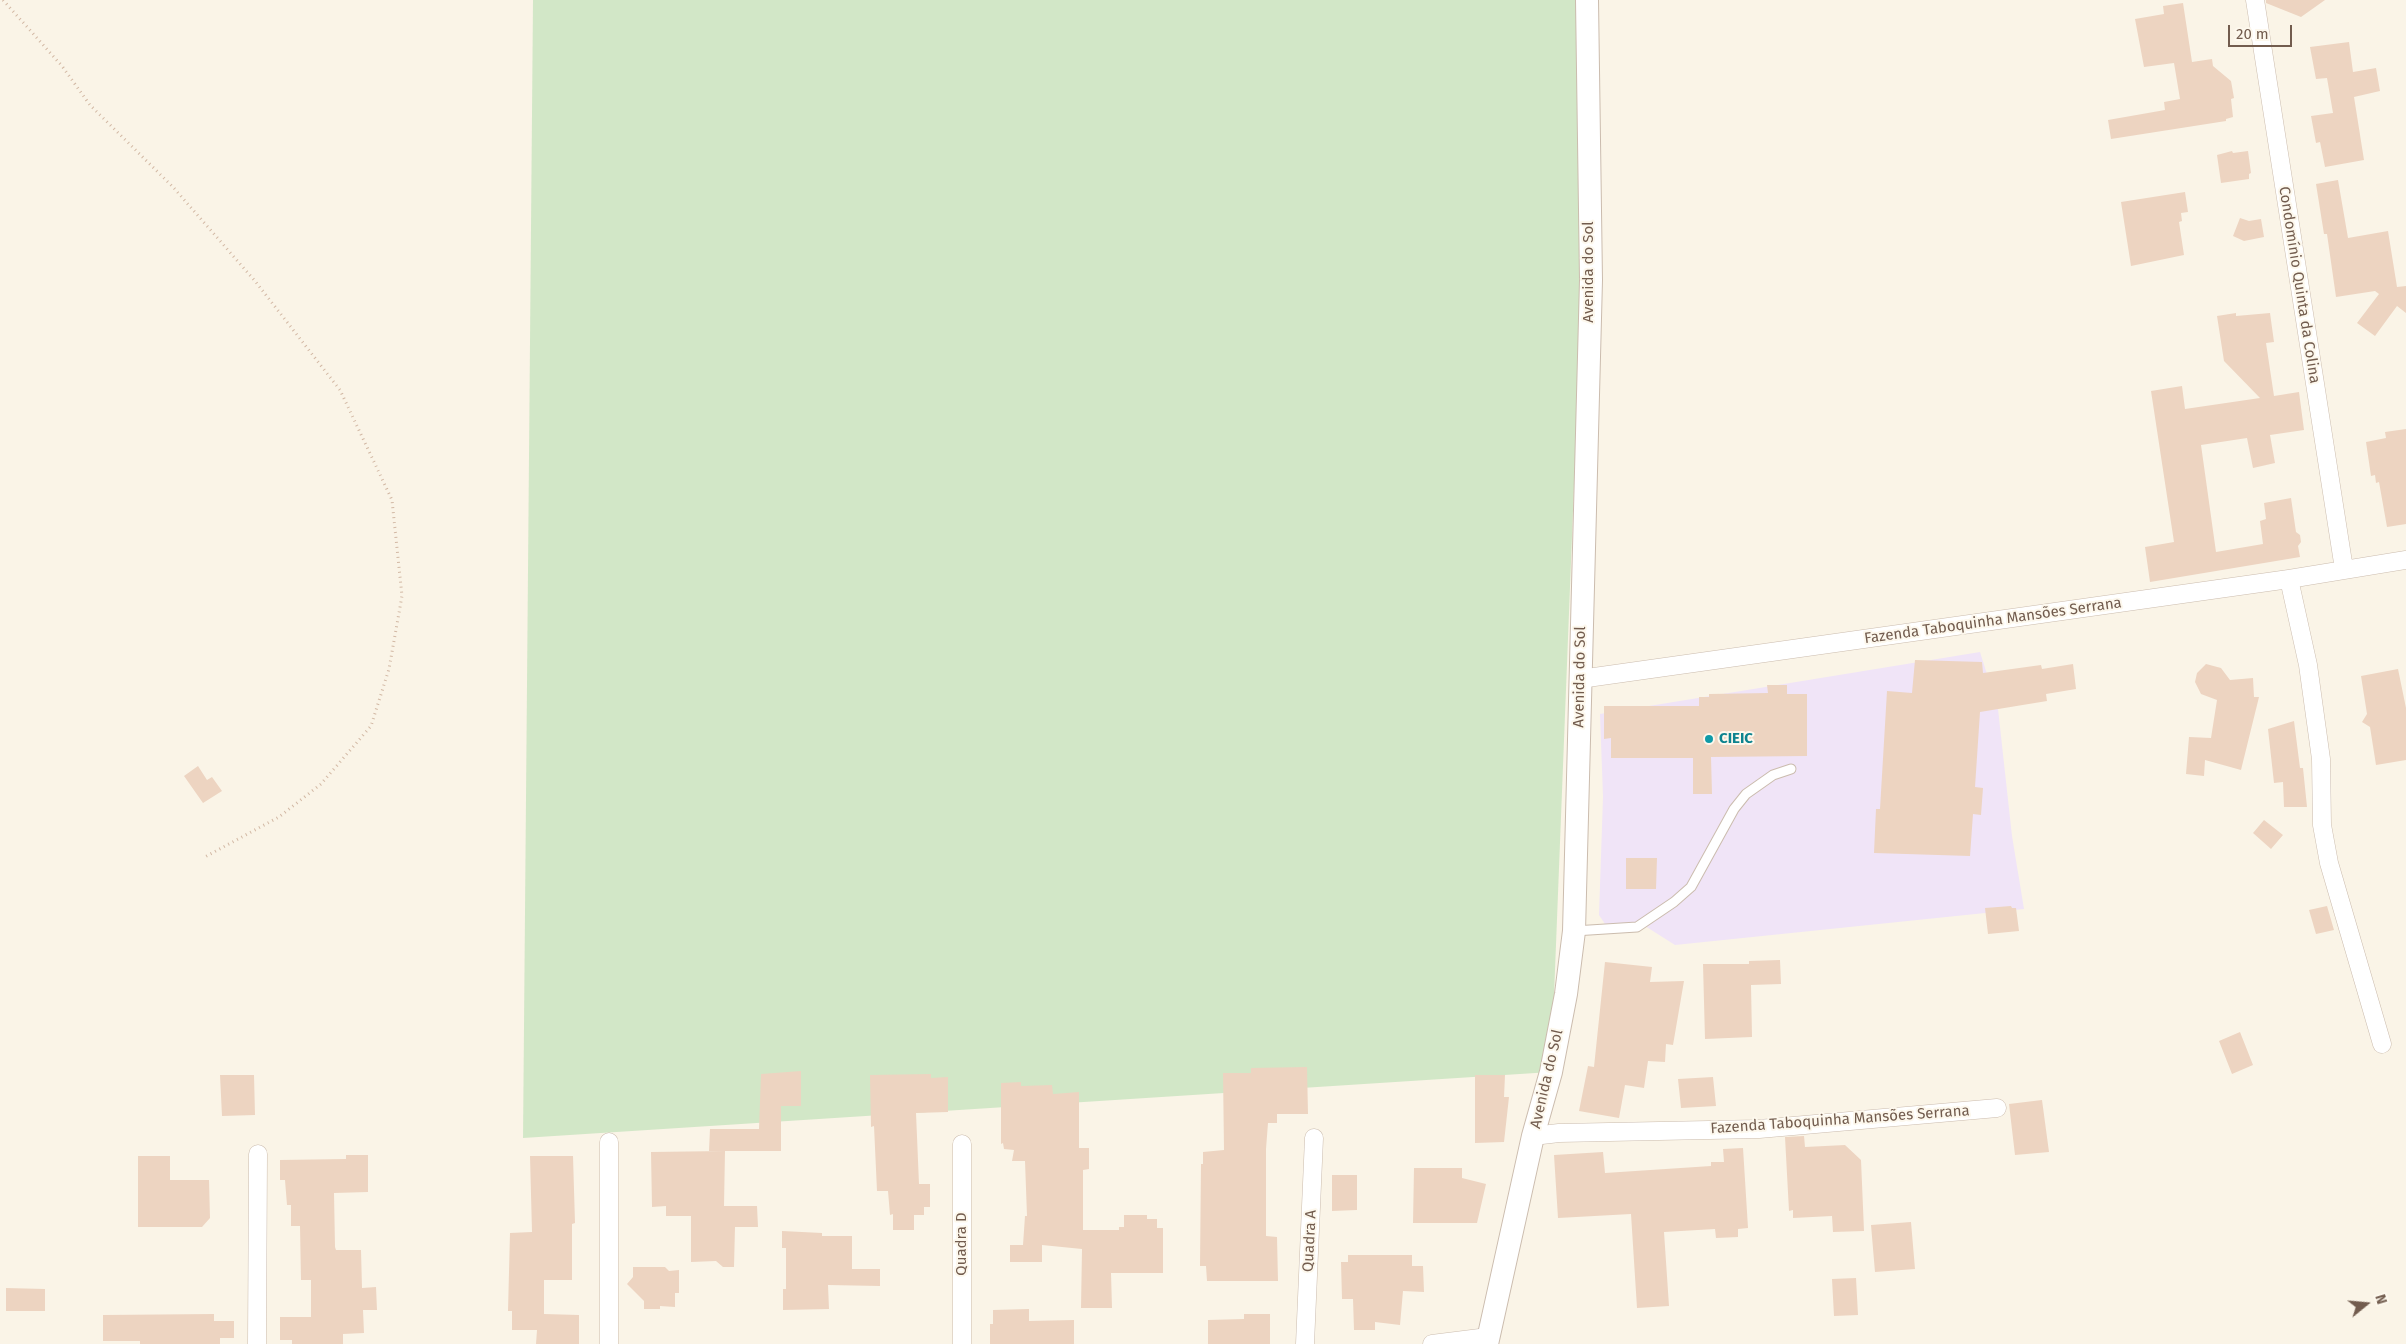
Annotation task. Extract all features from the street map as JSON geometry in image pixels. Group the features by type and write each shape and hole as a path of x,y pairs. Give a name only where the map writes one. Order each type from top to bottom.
{"street":[{"name":"Avenida do Sol","path":"1487,1340 1533,1136 1551,1072 1566,994 1574,931 1590,280 1587,0"},
{"name":"Condomínio Quinta da Colina","path":"2255,0 2344,569"},
{"name":"Fazenda Taboquinha Mansões Serrana","path":"1580,679 2289,579 2406,560"},
{"path":"2289,579 2308,665 2321,759 2322,825 2329,863 2382,1044"},
{"name":"Fazenda Taboquinha Mansões Serrana","path":"1533,1136 1759,1129 1997,1108"},
{"name":"Quadra A","path":"1305,1344 1314,1138"},
{"path":"609,1142 609,1344"},
{"name":"Quadra D","path":"962,1144 962,1344"},
{"path":"257,1344 258,1154"},
{"path":"1432,1344 1487,1340"}],"lane":[{"path":"1574,931 1637,927 1674,902 1691,887 1734,809 1746,794 1773,775 1791,769"}],"path":[{"path":"3,0 62,66 90,105 173,187 242,266 334,382 340,390 392,500 402,596 389,668 371,726 321,784 279,817 203,858"}],"shaded area":[{"path":"1980,652 1998,709 2012,836 2024,909 1675,945 1645,926 1605,924 1599,915 1603,797 1600,714"}],"green space":[{"path":"533,0 1593,0 1551,1072 523,1138"}],"building":[{"path":"2266,0 2325,0 2301,17 2266,3"},
{"path":"2183,3 2192,62 2212,59 2213,66 2231,81 2234,98 2231,99 2233,117 2226,119 2226,121 2111,139 2108,120 2165,110 2164,102 2180,99 2174,63 2144,67 2135,19 2164,14 2163,6"},
{"path":"2349,42 2353,72 2376,68 2380,91 2354,97 2364,160 2325,167 2320,142 2316,143 2311,116 2333,113 2327,78 2316,79 2310,47"},
{"path":"2232,151 2233,153 2248,151 2251,173 2249,174 2249,179 2221,183 2217,155"},
{"path":"2338,180 2348,238 2388,231 2397,287 2406,286 2406,313 2397,306 2375,336 2357,323 2379,294 2375,291 2336,297 2327,234 2324,234 2316,184"},
{"path":"2185,192 2188,212 2181,213 2182,221 2179,222 2184,255 2131,266 2121,202"},
{"path":"2240,218 2249,221 2261,219 2264,237 2244,241 2233,236"},
{"path":"2236,313 2236,316 2270,313 2274,342 2266,343 2274,396 2299,392 2304,430 2270,435 2275,463 2253,468 2247,438 2201,445 2216,552 2263,544 2260,521 2266,519 2264,503 2291,498 2296,532 2300,535 2301,542 2298,546 2300,557 2150,582 2145,547 2174,542 2151,391 2182,386 2185,409 2260,398 2224,361 2217,316"},
{"path":"2406,429 2406,524 2387,527 2379,482 2376,483 2375,475 2371,476 2366,442 2386,438 2385,432"},
{"path":"1915,660 1982,662 1983,673 2041,665 2042,669 2073,664 2076,689 2046,694 2047,701 1980,712 1975,787 1983,788 1981,815 1973,814 1970,856 1874,853 1876,809 1880,809 1887,691 1912,693"},
{"path":"2206,664 2221,668 2230,680 2253,678 2254,697 2259,697 2241,770 2205,760 2204,776 2186,774 2189,737 2211,738 2217,700 2201,694 2195,682 2197,673"},
{"path":"2398,669 2406,708 2406,760 2376,765 2370,727 2362,722 2367,714 2361,676"},
{"name":"CIEIC","path":"1767,685 1787,685 1787,694 1807,694 1807,756 1711,757 1712,794 1693,794 1693,758 1611,758 1611,738 1604,739 1604,706 1699,706 1699,697 1709,697 1709,694 1768,693"},
{"path":"2294,721 2300,768 2303,768 2307,807 2284,807 2283,782 2274,783 2268,729"},
{"path":"198,766 207,780 212,777 222,791 203,803 184,776"},
{"path":"2264,820 2283,835 2271,849 2253,833"},
{"path":"1626,858 1657,858 1656,889 1626,889"},
{"path":"2011,906 2016,908 2019,931 1988,934 1985,908"},
{"path":"2327,906 2334,930 2316,934 2309,910"},
{"path":"1780,960 1781,984 1751,985 1752,1037 1705,1039 1703,964 1749,964 1749,961"},
{"path":"1605,962 1652,967 1650,982 1684,981 1673,1045 1666,1044 1665,1062 1648,1061 1644,1088 1625,1085 1619,1118 1579,1111 1588,1066 1594,1067"},
{"path":"2240,1032 2253,1065 2232,1074 2219,1041"},
{"path":"1307,1067 1308,1114 1277,1114 1277,1123 1268,1123 1266,1149 1266,1236 1277,1237 1278,1281 1207,1281 1206,1266 1200,1266 1201,1164 1203,1164 1203,1152 1224,1150 1223,1073 1251,1073 1251,1068"},
{"path":"801,1071 801,1106 781,1106 781,1151 709,1151 710,1129 759,1129 761,1074"},
{"path":"931,1074 931,1078 948,1077 948,1112 916,1113 919,1184 930,1184 930,1207 924,1207 924,1215 914,1215 914,1230 893,1230 893,1214 890,1215 888,1191 877,1191 874,1126 871,1127 870,1075"},
{"path":"220,1075 254,1075 255,1115 222,1116"},
{"path":"1475,1075 1505,1075 1504,1097 1509,1097 1504,1142 1475,1143"},
{"path":"1713,1077 1716,1106 1681,1108 1678,1079"},
{"path":"1021,1082 1021,1086 1052,1085 1053,1094 1079,1092 1079,1148 1089,1148 1089,1169 1083,1170 1083,1230 1119,1230 1119,1227 1124,1227 1124,1215 1147,1215 1147,1219 1157,1219 1157,1228 1163,1228 1163,1273 1111,1273 1112,1308 1081,1308 1082,1249 1042,1245 1042,1262 1010,1262 1010,1245 1023,1245 1025,1216 1027,1216 1025,1161 1012,1161 1014,1150 1004,1149 1003,1143 1001,1144 1001,1083"},
{"path":"2042,1100 2049,1152 2015,1155 2009,1104"},
{"path":"1804,1136 1805,1147 1845,1145 1861,1160 1864,1231 1833,1232 1832,1216 1793,1218 1793,1210 1789,1211 1785,1137"},
{"path":"1743,1148 1748,1228 1738,1229 1738,1237 1716,1238 1715,1229 1664,1232 1669,1306 1637,1308 1631,1214 1558,1218 1554,1155 1603,1152 1605,1173 1711,1166 1711,1162 1724,1162 1723,1149"},
{"path":"725,1151 724,1206 757,1206 758,1227 735,1227 734,1267 723,1267 716,1261 691,1262 691,1216 666,1216 666,1206 652,1207 651,1152"},
{"path":"346,1155 368,1155 368,1192 334,1193 335,1247 336,1250 361,1250 362,1288 376,1287 377,1310 363,1310 364,1333 343,1334 343,1344 292,1344 292,1340 280,1340 280,1317 311,1317 311,1280 301,1280 300,1226 291,1226 291,1205 287,1205 285,1180 280,1180 280,1160 346,1159"},
{"path":"138,1156 170,1156 170,1180 209,1180 210,1218 202,1227 138,1227"},
{"path":"530,1156 573,1156 575,1223 572,1224 572,1280 544,1280 544,1314 579,1315 579,1344 536,1344 537,1330 512,1330 512,1311 508,1311 510,1233 532,1232"},
{"path":"1414,1168 1462,1168 1462,1178 1486,1184 1477,1223 1413,1223"},
{"path":"1332,1175 1357,1175 1357,1210 1332,1211"},
{"path":"1911,1222 1915,1269 1875,1272 1871,1225"},
{"path":"782,1231 822,1233 822,1236 852,1236 852,1269 880,1269 880,1286 828,1285 829,1309 783,1310 783,1289 786,1289 786,1248 782,1248"},
{"path":"1348,1255 1412,1255 1412,1266 1423,1266 1424,1292 1403,1291 1400,1325 1375,1322 1375,1330 1354,1330 1353,1299 1342,1299 1341,1262 1348,1262"},
{"path":"633,1267 665,1267 669,1271 679,1270 679,1293 675,1293 675,1307 660,1306 660,1309 644,1309 644,1301 627,1284 633,1277"},
{"path":"1856,1278 1858,1315 1834,1316 1832,1279"},
{"path":"6,1288 45,1289 45,1311 6,1311"},
{"path":"1029,1309 1029,1321 1074,1320 1074,1344 990,1344 990,1324 993,1324 993,1310"},
{"path":"214,1314 214,1321 234,1321 234,1338 220,1338 220,1344 140,1344 140,1341 103,1341 103,1315"},
{"path":"1244,1314 1270,1314 1270,1344 1208,1344 1208,1320 1244,1319"}],"place":[{"name":"CIEIC","path":"1709,739"}]}
